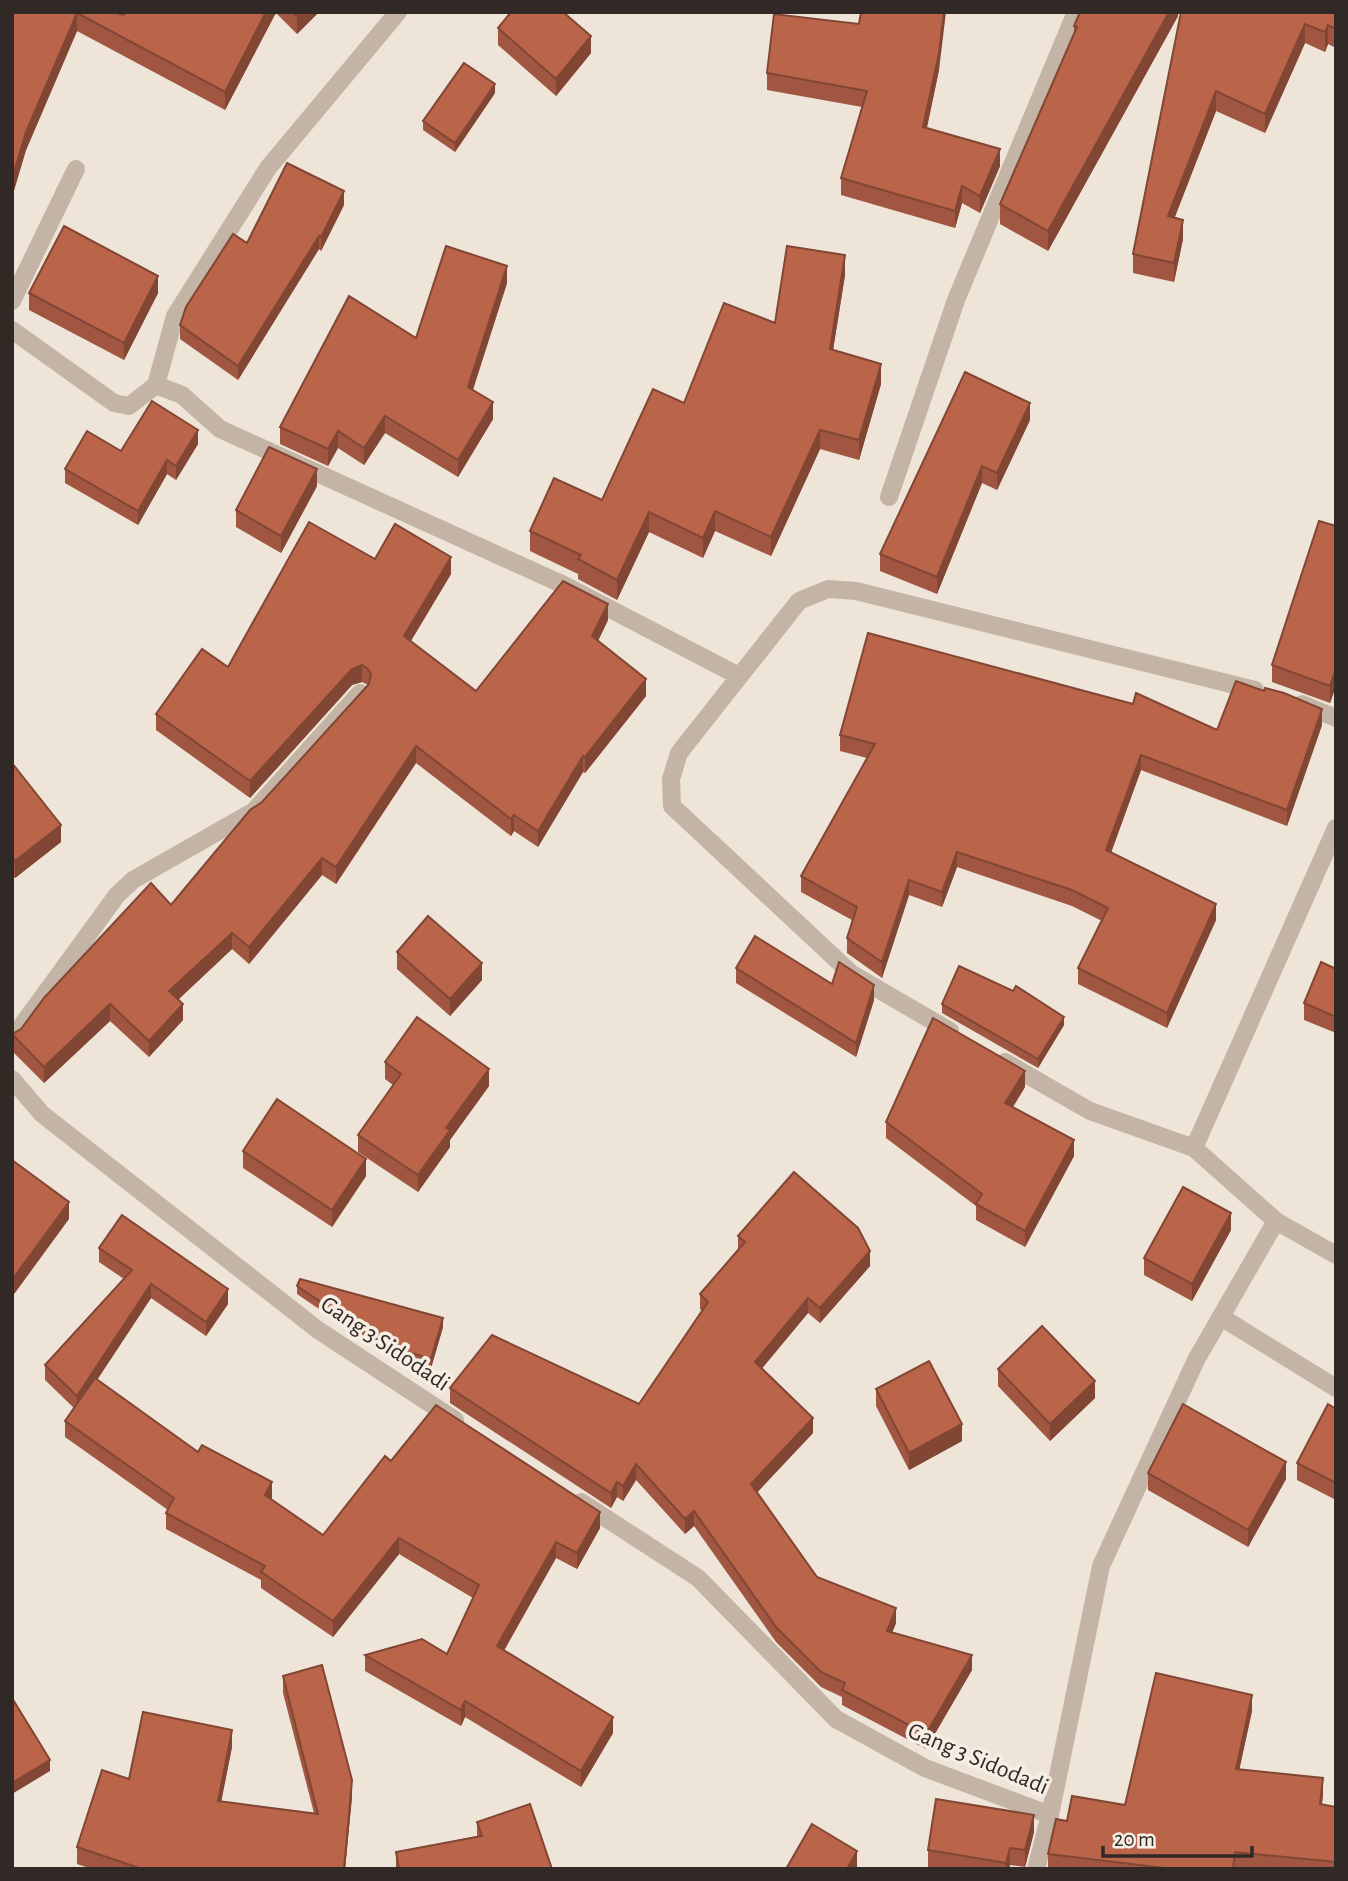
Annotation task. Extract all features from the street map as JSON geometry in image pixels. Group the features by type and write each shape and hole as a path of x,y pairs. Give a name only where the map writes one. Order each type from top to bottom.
{"street":[{"path":"12,330 114,403 129,406 156,385 175,316 268,168 398,12"},
{"path":"889,497 956,300 1076,12"},
{"path":"12,300 76,169"},
{"path":"156,385 181,395 220,429 564,585 739,676"},
{"path":"971,1042 852,974 673,806 671,779 679,753 799,601 828,589 856,591 1282,696 1336,718"},
{"path":"12,1039 117,895 133,880 254,811 360,692"},
{"path":"1194,1148 1336,828"},
{"path":"995,1056 1090,1111 1194,1148 1276,1222 1336,1255"},
{"name":"Gang 3 Sidodadi","path":"12,1079 43,1114 318,1331 468,1428"},
{"path":"1050,1815 1101,1566 1196,1360 1276,1222"},
{"path":"1221,1317 1336,1388"},
{"name":"Gang 3 Sidodadi","path":"571,1496 698,1578 836,1719 925,1768 1050,1815 1036,1869"}],"building":[{"path":"12,12 114,12 123,15 127,12 266,12 225,92 77,13 26,132 12,179"},
{"path":"511,12 563,12 591,36 556,79 498,28"},
{"path":"861,12 944,12 939,53 923,127 1000,149 980,196 962,186 955,211 841,178 867,91 767,73 774,14 859,24"},
{"path":"1080,12 1169,12 1048,231 1000,204 1077,27 1074,26"},
{"path":"1181,12 1336,12 1336,29 1328,25 1325,32 1305,24 1265,114 1216,91 1168,216 1183,220 1174,263 1133,254"},
{"path":"464,63 495,84 455,143 423,121"},
{"path":"287,163 344,191 321,237 319,236 238,366 180,325 186,307 233,234 247,243"},
{"path":"64,226 158,276 124,343 29,293"},
{"path":"446,246 507,266 468,387 493,402 458,460 385,416 364,448 338,431 328,449 280,427 349,296 416,338"},
{"path":"787,246 845,255 830,349 881,364 859,440 820,430 771,537 715,511 703,538 649,512 617,580 578,559 581,555 530,531 554,478 602,500 653,389 684,403 724,303 775,323"},
{"path":"965,372 1030,403 997,473 982,466 937,577 880,554"},
{"path":"152,401 198,430 176,466 167,460 138,511 65,469 87,431 121,451"},
{"path":"269,447 317,469 281,536 236,510"},
{"path":"1319,521 1336,526 1336,669 1330,686 1272,665"},
{"path":"309,522 375,559 395,524 451,557 404,636 476,691 563,581 608,604 592,636 646,679 585,757 583,756 538,831 514,815 511,819 416,746 336,867 322,858 249,947 232,933 169,991 183,1004 149,1041 110,1004 44,1067 12,1034 21,1029 44,998 151,883 171,905 250,810 262,802 369,684 371,674 367,668 362,665 352,669 250,781 156,714 202,649 228,667"},
{"path":"868,633 1133,704 1136,693 1217,730 1236,681 1264,691 1265,688 1284,693 1322,709 1287,810 1141,755 1106,850 1216,904 1167,1013 1078,968 1108,908 1072,890 957,852 942,892 909,880 882,962 847,938 857,907 801,876 875,744 840,735"},
{"path":"12,763 61,825 15,861 12,858"},
{"path":"428,916 482,963 450,999 397,952"},
{"path":"755,936 832,984 839,962 874,985 856,1043 736,968"},
{"path":"1321,962 1336,969 1336,1017 1304,1003"},
{"path":"959,966 1013,991 1016,986 1064,1017 1038,1059 942,1004"},
{"path":"417,1017 489,1069 446,1128 450,1130 418,1175 358,1135 401,1074 385,1062"},
{"path":"933,1018 1025,1071 1005,1103 1074,1140 1025,1231 976,1204 982,1194 886,1122"},
{"path":"277,1099 366,1159 332,1210 243,1151"},
{"path":"12,1160 69,1202 12,1280"},
{"path":"794,1172 858,1228 870,1251 820,1308 808,1298 755,1362 813,1418 751,1484 817,1577 896,1608 887,1631 972,1655 926,1734 842,1690 845,1683 821,1672 776,1627 694,1511 685,1519 636,1464 623,1486 617,1482 611,1493 450,1388 492,1335 639,1404 708,1302 700,1294 745,1242 738,1236"},
{"path":"1183,1187 1231,1213 1192,1284 1144,1258"},
{"path":"122,1215 228,1289 206,1322 151,1284 77,1396 45,1365 132,1270 99,1248"},
{"path":"300,1279 443,1318 431,1359 385,1345 297,1286"},
{"path":"1042,1326 1095,1381 1050,1424 998,1369"},
{"path":"929,1361 962,1424 909,1453 876,1389"},
{"path":"95,1378 198,1452 202,1445 272,1482 265,1495 323,1535 385,1456 391,1461 436,1405 600,1512 577,1553 556,1542 497,1646 613,1717 581,1771 465,1701 461,1710 365,1655 422,1639 447,1654 479,1585 399,1538 333,1621 261,1572 265,1566 166,1513 174,1498 65,1421"},
{"path":"1183,1404 1286,1462 1248,1530 1148,1473"},
{"path":"1328,1404 1336,1409 1336,1483 1297,1463"},
{"path":"322,1665 352,1780 344,1869 142,1869 77,1847 102,1770 129,1779 143,1712 232,1730 218,1801 318,1814 283,1676"},
{"path":"1156,1673 1252,1695 1236,1769 1323,1778 1320,1804 1336,1807 1336,1862 1235,1852 1233,1869 1173,1869 1048,1854 1056,1819 1067,1821 1072,1796 1125,1805"},
{"path":"12,1698 50,1760 12,1783"},
{"path":"936,1799 1034,1815 1025,1850 1010,1848 1006,1863 928,1850"},
{"path":"530,1804 552,1869 399,1869 396,1852 482,1836 477,1822"},
{"path":"812,1824 857,1851 847,1869 786,1869"}]}
